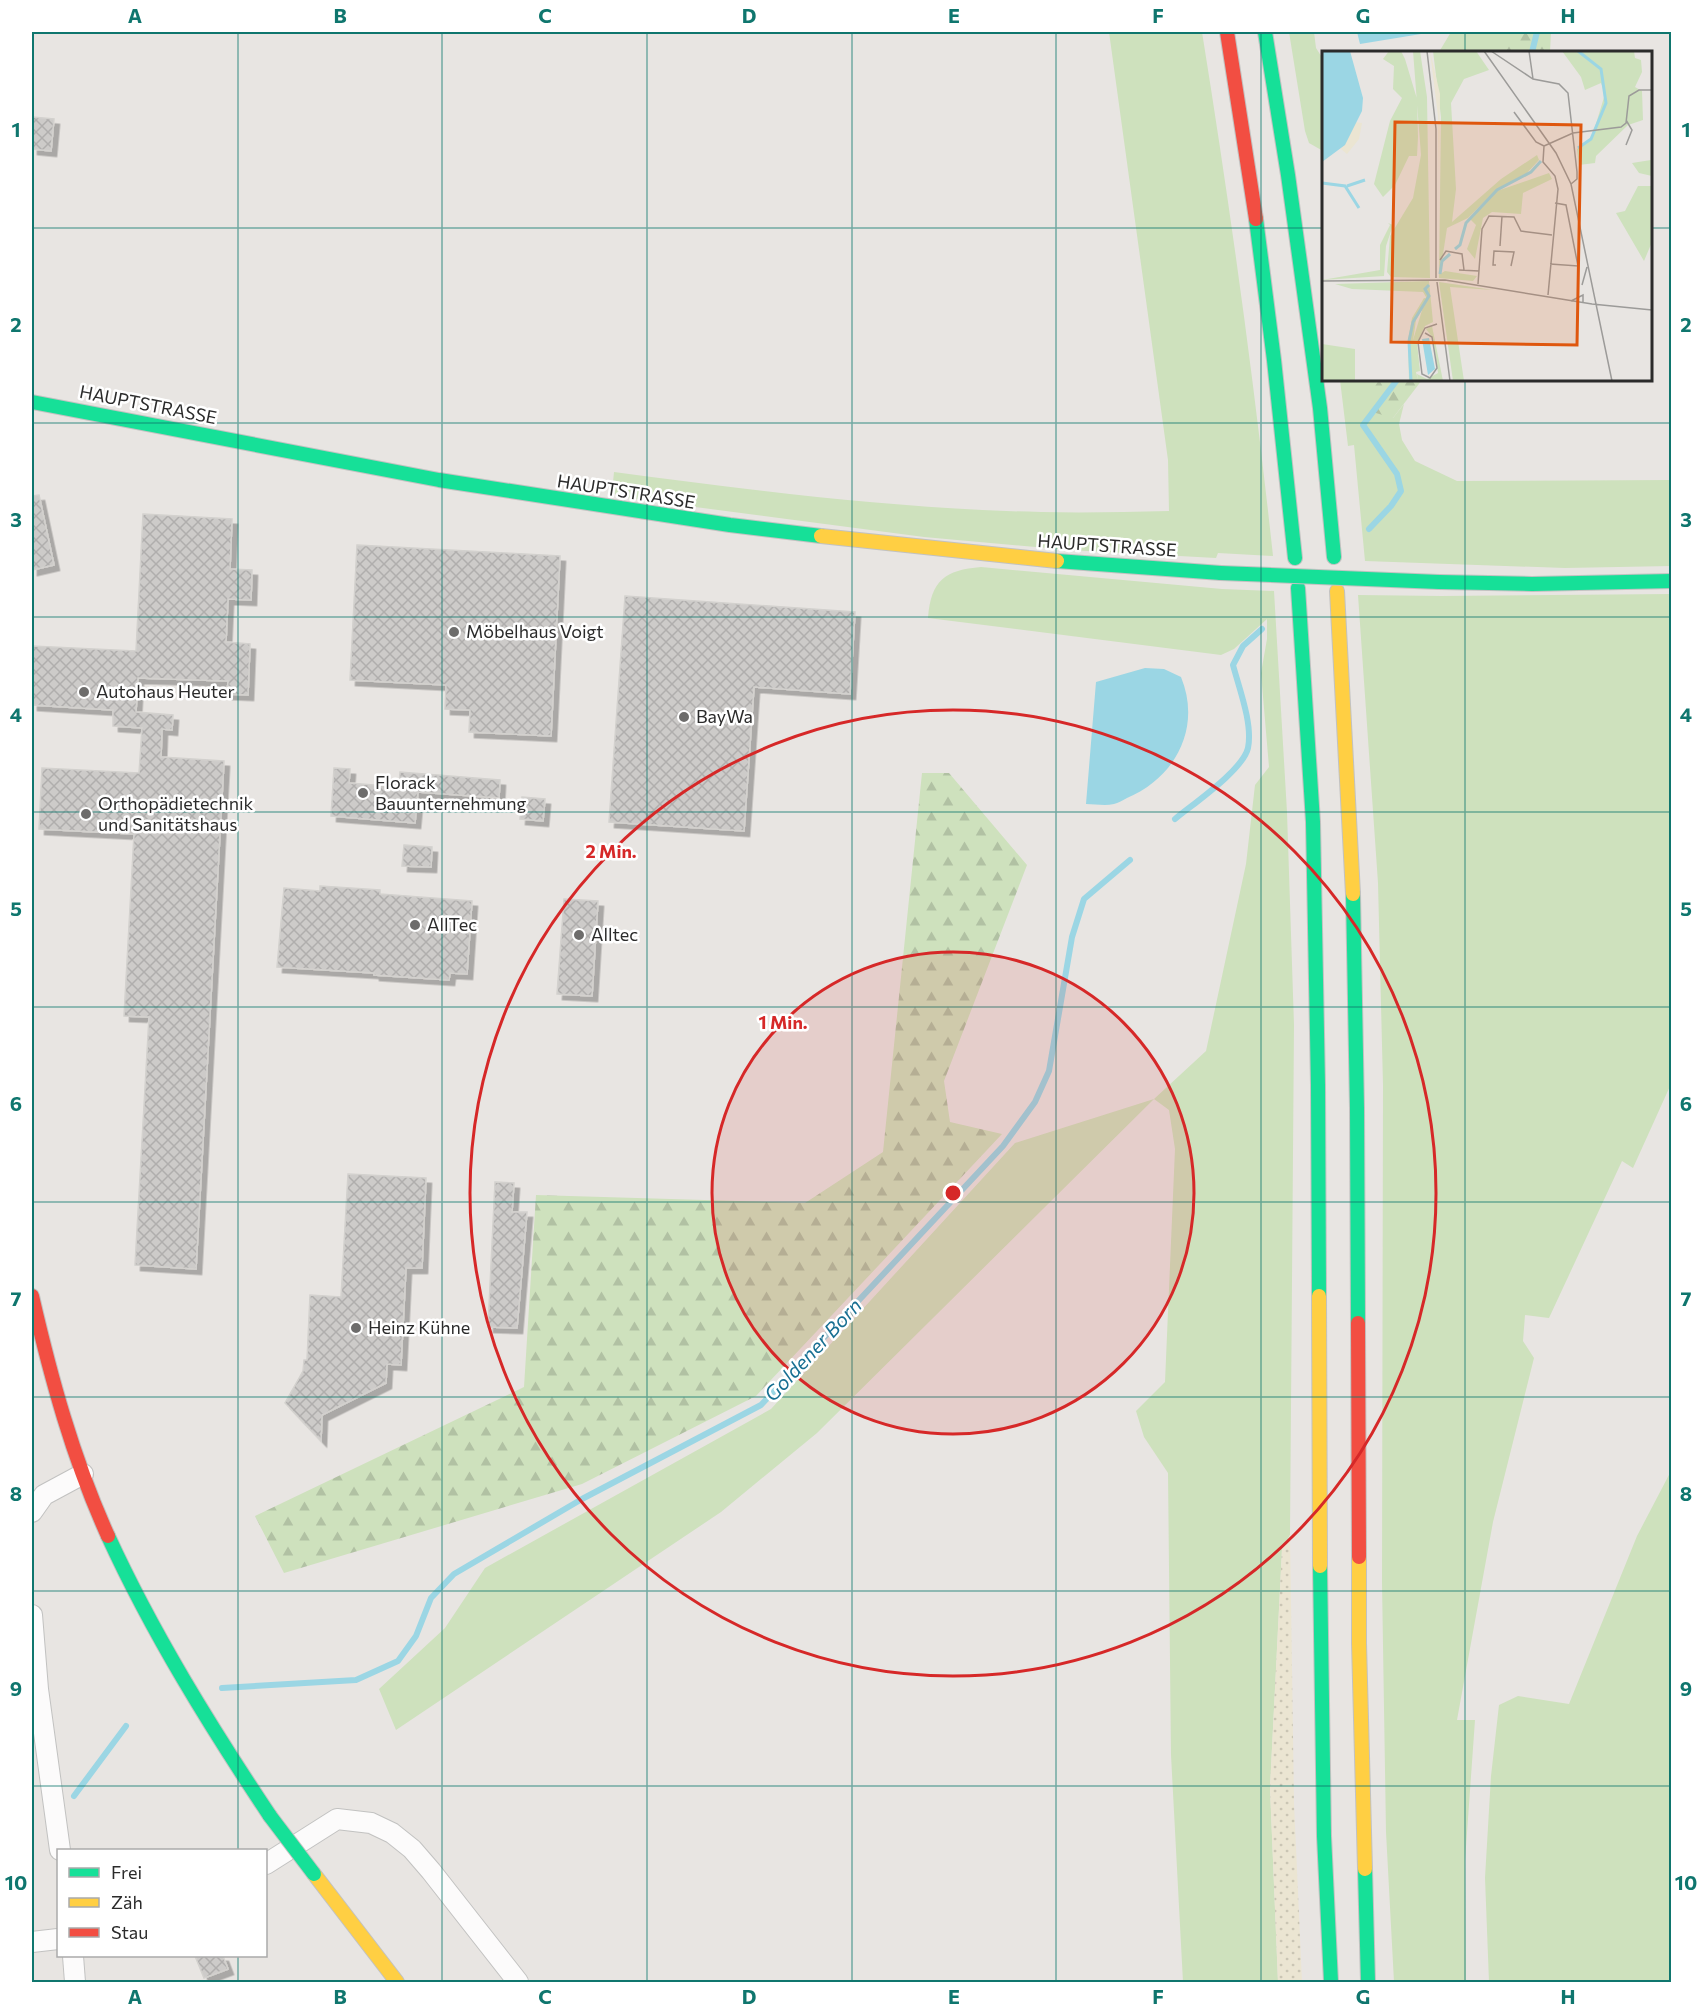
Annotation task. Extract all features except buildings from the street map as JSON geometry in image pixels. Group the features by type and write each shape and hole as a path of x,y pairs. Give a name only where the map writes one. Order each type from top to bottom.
{"main road":[{"path":"1227,32 1262,259 1281,412 1295,558"},
{"path":"1265,32 1288,175 1320,408 1334,557"},
{"name":"HAUPTSTRASSE","path":"32,402 439,480 719,524 921,548 1039,560 1221,573 1532,584 1671,581"},
{"path":"1298,588 1313,822 1318,1085 1320,1630 1324,1836 1330,1983"},
{"path":"1336,591 1352,859 1357,1108 1359,1643 1368,1983"},
{"path":"32,1296 49,1367 83,1474 118,1557 186,1688 270,1816 397,1983"}],"street":[{"path":"32,1512 44,1495 83,1474"},
{"path":"32,1615 38,1689 60,1849"},
{"path":"267,1863 337,1819 371,1823 393,1833 412,1849 518,1983"},
{"path":"32,1942 57,1939"},
{"path":"73,1957 75,1983"}],"green space":[{"path":"1109,32 1202,32 1241,293 1273,556 1218,553 1216,558 1069,550 924,537 619,497 612,492 614,472 774,492 934,507 1057,512 1169,511 1168,460"},
{"path":"1289,32 1314,32 1316,48 1322,57 1322,150 1309,143 1305,131"},
{"path":"1451,32 1503,32 1503,51 1440,51"},
{"path":"1503,32 1551,32 1550,51 1503,51"},
{"path":"1340,381 1379,381 1393,418 1404,404 1399,424 1402,440 1415,461 1457,481 1671,480 1671,566 1565,568 1365,561 1354,445 1348,446"},
{"path":"1378,381 1421,381 1393,418 1369,411 1369,396"},
{"path":"981,567 1222,589 1274,591 1287,812 1294,1025 1290,1535 1282,1549 1270,1788 1278,1982 1183,1982 1171,1755 1168,1473 1144,1437 1136,1411 1165,1382 1175,1149 1169,1110 1154,1099 1206,1051 1246,864 1255,785 1269,767 1261,673 1267,639 1267,619 1234,649 1221,655 928,618 932,594 942,579 958,571"},
{"path":"1671,594 1671,1084 1633,1168 1622,1161 1549,1318 1525,1315 1523,1341 1534,1358 1493,1522 1457,1720 1475,1720 1465,1861 1466,1982 1394,1982 1386,1832 1382,1583 1383,1085 1378,883 1358,595"},
{"path":"922,773 949,773 1027,865 944,1081 950,1122 1002,1134 756,1396 582,1484 284,1573 255,1516 524,1387 536,1195 805,1203 883,1152"},
{"path":"1154,1099 817,1433 721,1512 396,1730 379,1689 445,1628 485,1568 771,1409 1015,1143"},
{"path":"1671,1471 1671,1982 1489,1982 1485,1878 1491,1776 1499,1705 1518,1696 1569,1704 1637,1536"}],"sand":[{"path":"1290,1535 1294,1803 1302,1982 1278,1982 1270,1788 1282,1549"}],"water":[{"path":"1357,32 1420,32 1421,34 1360,44"},
{"path":"1145,668 1164,669 1181,677 1187,696 1188,715 1186,732 1180,749 1159,778 1144,789 1114,804 1086,804 1096,682"}],"waterway":[{"name":"Goldener Born","path":"1532,51 1537,32"},
{"name":"Goldener Born","path":"1369,529 1391,506 1401,491 1397,474 1363,425 1396,381"},
{"name":"Goldener Born","path":"1175,819 1205,796 1244,757 1248,748 1249,728 1233,665 1243,646 1262,629"},
{"name":"Goldener Born","path":"222,1688 356,1680 398,1661 416,1636 431,1598 454,1574 582,1499 761,1405 1003,1146 1035,1102 1049,1071 1072,937 1084,899 1130,860"},
{"name":"Goldener Born","path":"74,1796 126,1726"}],"traffic: fast":[{"path":"1265,32 1288,175 1320,408 1334,557"},
{"path":"1256,219 1295,558"},
{"path":"32,402 439,480 730,525 821,536"},
{"path":"1057,561 1221,573"},
{"path":"1221,573 1439,582"},
{"path":"1439,582 1532,584 1672,581"},
{"path":"1298,588 1313,822 1319,1296"},
{"path":"1353,894 1358,1323"},
{"path":"108,1536 183,1679 270,1816"},
{"path":"1320,1566 1324,1836 1331,1982"},
{"path":"270,1816 314,1874"},
{"path":"1365,1869 1368,1982"}],"traffic: slow":[{"path":"821,536 1057,561"},
{"path":"1337,591 1353,894"},
{"path":"1319,1296 1320,1566"},
{"path":"1359,1557 1365,1869"},
{"path":"314,1874 397,1982"}],"traffic: jam":[{"path":"1227,32 1256,219"},
{"path":"32,1296 64,1418 84,1478 108,1536"},
{"path":"1358,1323 1359,1557"}],"place":[{"name":"Möbelhaus Voigt","path":"454,632"},
{"name":"Autohaus Heuter","path":"84,692"},
{"name":"BayWa","path":"684,717"},
{"name":"Florack Bauunternehmung","path":"363,793"},
{"name":"Orthopädietechnik und Sanitätshaus","path":"86,814"},
{"name":"AllTec","path":"415,925"},
{"name":"Alltec","path":"579,935"},
{"name":"Heinz Kühne","path":"356,1328"}]}
